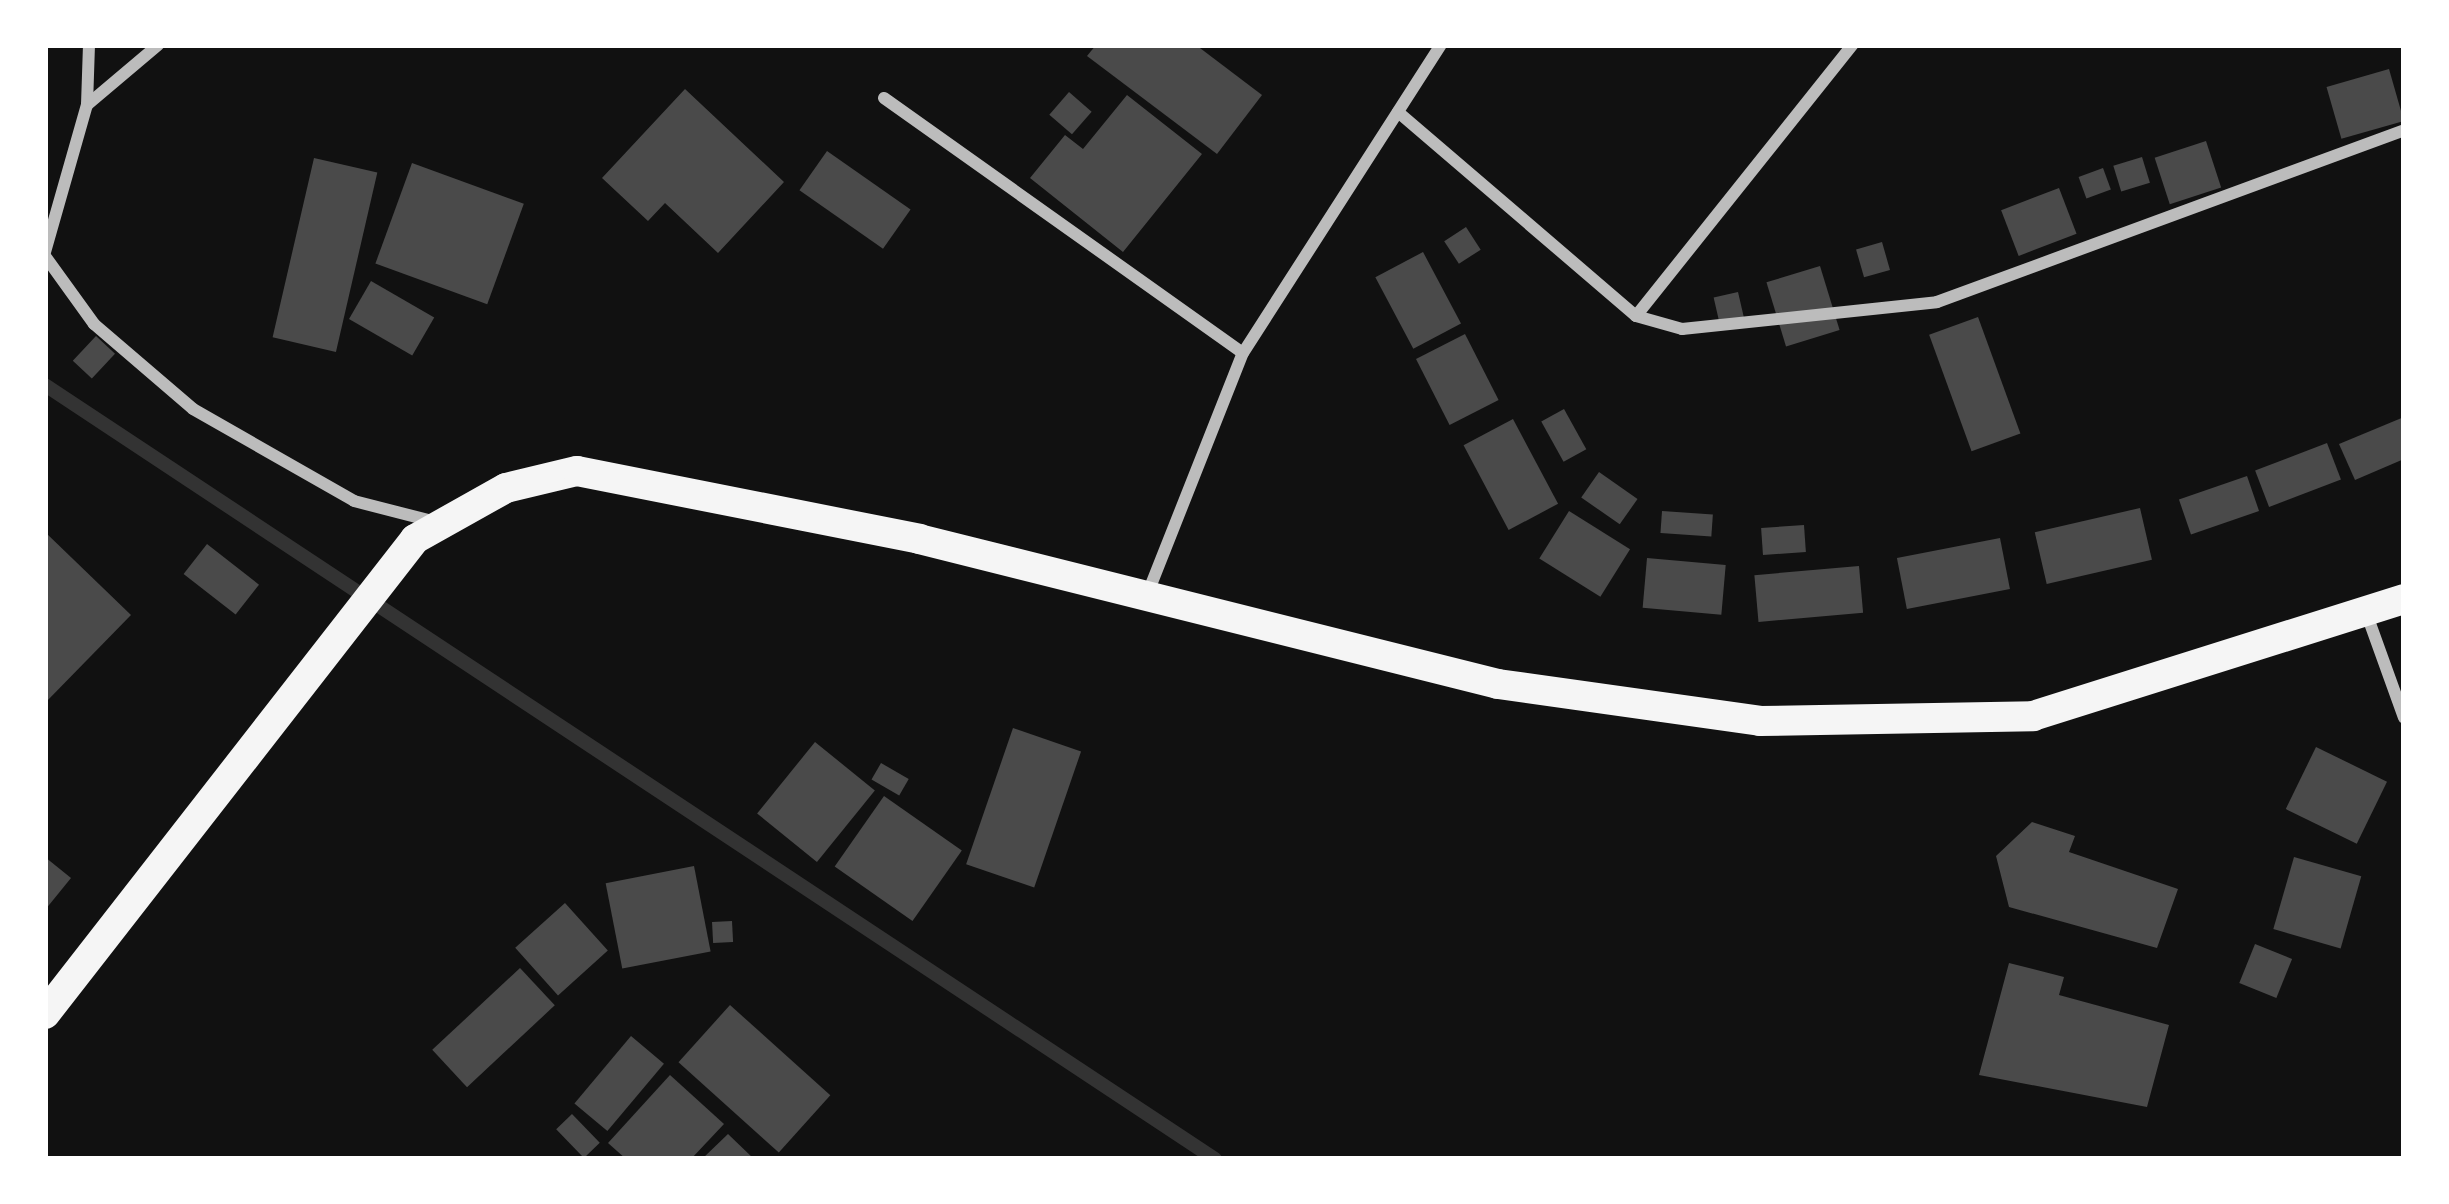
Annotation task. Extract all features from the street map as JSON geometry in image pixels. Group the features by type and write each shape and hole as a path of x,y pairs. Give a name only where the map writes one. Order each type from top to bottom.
{"main road":[{"path":"45,1014 345,618 391,566 437,522 506,488 578,471 1146,596 1498,684 1865,726 2033,716 2367,615 2404,599"}],"street":[{"path":"89,45 87,105 45,254 94,324 193,409 354,502 437,522"},
{"path":"87,105 158,45"},
{"path":"1146,596 1243,353 1441,45"},
{"path":"1636,316 1852,45"},
{"path":"884,98 1243,353"},
{"path":"1398,112 1636,316 1682,328 1937,302 2404,130"},
{"path":"2367,615 2404,718"},
{"path":"2387,667 2404,682"}],"building":[{"path":"1096,45 1196,45 1262,95 1217,154 1087,56"},
{"path":"2389,69 2404,121 2341,139 2327,87"},
{"path":"685,89 784,182 718,253 665,203 648,221 602,178"},
{"path":"1069,92 1092,112 1072,134 1049,115"},
{"path":"1127,95 1202,154 1123,252 1030,178 1065,135 1083,149"},
{"path":"2206,141 2221,188 2170,204 2155,158"},
{"path":"827,151 911,210 883,249 799,190"},
{"path":"2142,157 2150,183 2121,192 2113,166"},
{"path":"314,158 377,173 336,352 273,337"},
{"path":"412,163 524,204 487,304 375,264"},
{"path":"2103,168 2111,190 2086,199 2079,177"},
{"path":"2059,188 2077,234 2019,256 2001,210"},
{"path":"1466,227 1481,250 1459,264 1444,241"},
{"path":"1882,242 1890,270 1864,277 1856,249"},
{"path":"1423,252 1461,324 1413,349 1375,277"},
{"path":"1820,266 1840,330 1786,346 1766,282"},
{"path":"371,281 434,318 412,356 349,319"},
{"path":"1738,292 1744,318 1720,324 1714,298"},
{"path":"1978,317 2020,434 1972,451 1929,335"},
{"path":"1465,334 1499,400 1450,425 1416,359"},
{"path":"96,336 115,354 92,379 73,361"},
{"path":"1564,409 1586,449 1564,462 1541,422"},
{"path":"2404,417 2404,459 2355,480 2339,444"},
{"path":"1513,419 1558,504 1509,530 1464,445"},
{"path":"2327,443 2341,479 2269,507 2255,471"},
{"path":"1599,472 1638,499 1620,524 1581,497"},
{"path":"2247,476 2259,511 2191,534 2179,499"},
{"path":"2140,508 2152,560 2047,584 2035,532"},
{"path":"1569,511 1630,549 1600,597 1539,558"},
{"path":"1662,511 1713,515 1711,537 1660,533"},
{"path":"1804,525 1806,552 1763,555 1761,528"},
{"path":"45,532 131,615 45,703"},
{"path":"2000,538 2010,589 1907,609 1897,558"},
{"path":"207,544 259,585 236,615 184,574"},
{"path":"1647,558 1726,565 1721,615 1643,608"},
{"path":"1859,566 1863,613 1758,622 1754,575"},
{"path":"1013,728 1081,751 1034,888 966,864"},
{"path":"815,742 875,790 817,862 757,813"},
{"path":"2316,747 2387,782 2357,844 2286,809"},
{"path":"881,763 909,779 899,795 872,779"},
{"path":"884,796 962,850 912,921 835,866"},
{"path":"2032,822 2075,836 2069,852 2178,889 2157,948 2009,907 1996,856"},
{"path":"45,857 71,878 45,910"},
{"path":"2294,857 2361,876 2341,948 2273,929"},
{"path":"694,866 711,951 622,969 606,883"},
{"path":"565,903 608,951 558,995 515,948"},
{"path":"732,921 733,942 713,943 712,922"},
{"path":"2255,944 2292,959 2276,998 2239,983"},
{"path":"2009,963 2064,977 2059,995 2169,1025 2147,1107 1979,1075"},
{"path":"520,968 555,1005 467,1087 432,1050"},
{"path":"730,1005 830,1095 779,1153 678,1062"},
{"path":"631,1036 664,1064 607,1131 574,1103"},
{"path":"670,1075 724,1124 691,1159 626,1159 608,1143"},
{"path":"572,1114 600,1143 584,1158 556,1129"},
{"path":"728,1134 754,1159 702,1159"}],"waterway":[{"path":"45,385 1215,1159"}]}
